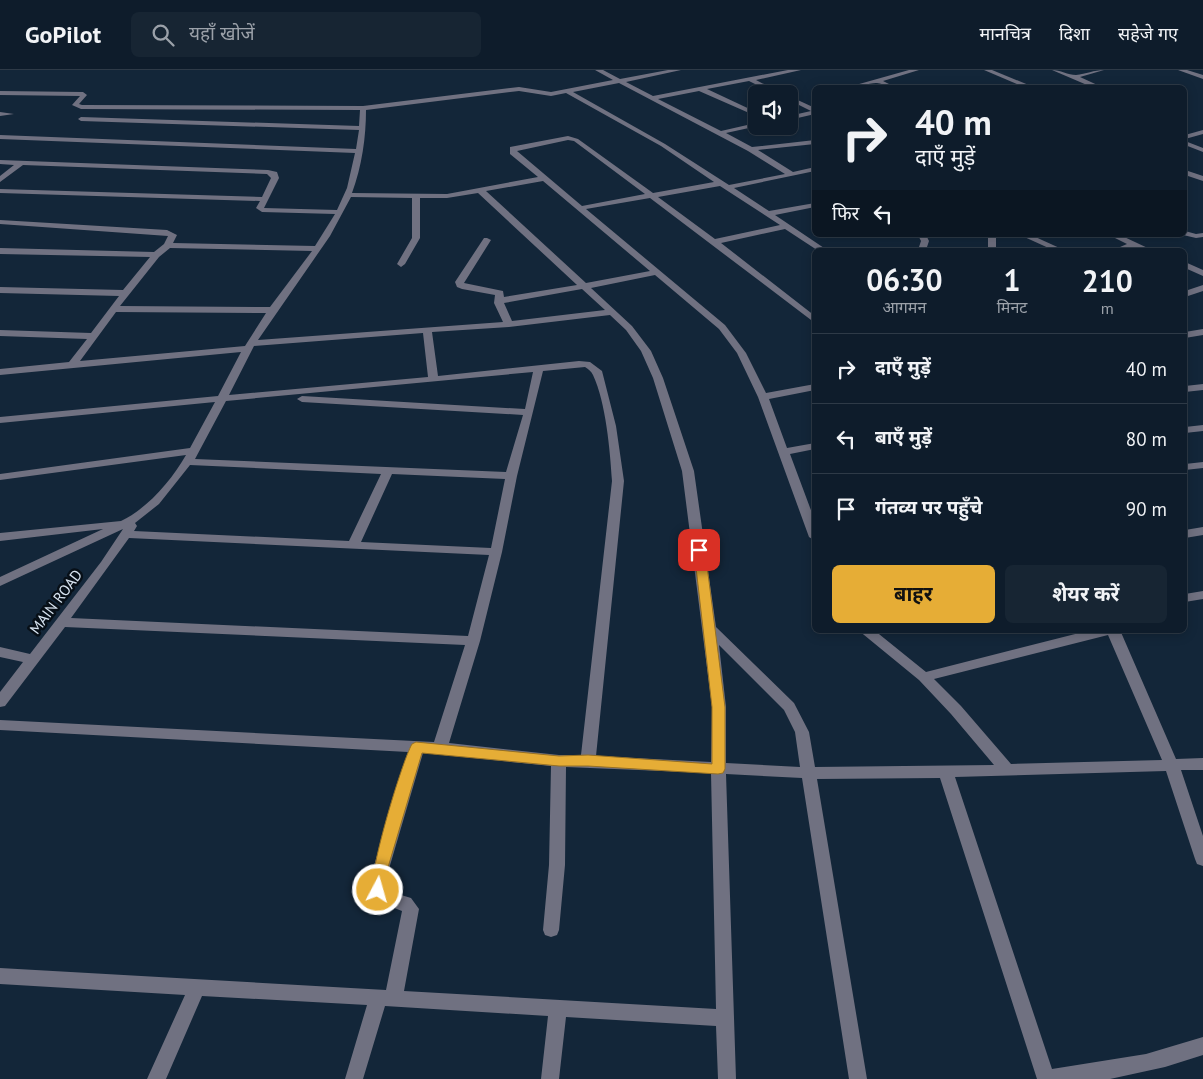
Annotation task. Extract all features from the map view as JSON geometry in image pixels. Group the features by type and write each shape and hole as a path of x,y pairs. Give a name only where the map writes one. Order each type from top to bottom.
{"street":[{"path":"598,70 719,133 792,175"},
{"path":"0,93 83,94 75,105 81,107 363,108 519,89 546,94 678,70"},
{"path":"651,98 798,70"},
{"path":"858,85 916,70"},
{"path":"987,70 1024,84"},
{"path":"1055,70 1094,85"},
{"path":"1074,77 1101,70"},
{"path":"1181,70 1203,77"},
{"path":"750,79 762,85"},
{"path":"876,80 887,85"},
{"path":"701,89 748,110"},
{"path":"567,91 663,145 820,248"},
{"path":"798,102 812,110"},
{"path":"0,582 130,525 150,506 187,462 250,345 272,310 317,249 348,195 363,128 363,108"},
{"path":"798,116 812,112"},
{"path":"0,114 11,114"},
{"path":"82,119 363,128"},
{"path":"719,133 748,127"},
{"path":"1187,129 1201,133"},
{"path":"1187,137 1201,133"},
{"path":"0,137 358,152"},
{"path":"811,515 783,452 763,397 747,361 734,340 722,327 513,152 513,149 523,145 573,139 714,242 812,318"},
{"path":"750,150 812,142"},
{"path":"1187,144 1203,150"},
{"path":"0,162 268,172 274,174 275,178 260,208 262,210 339,212"},
{"path":"0,180 21,163"},
{"path":"729,188 812,170"},
{"path":"1187,173 1203,179"},
{"path":"348,195 416,197 480,190 546,178"},
{"path":"581,208 722,182"},
{"path":"0,190 264,200"},
{"path":"480,190 614,312 646,350 672,415 688,471 719,707 718,769 727,1079"},
{"path":"401,264 416,238 414,212 416,197"},
{"path":"768,214 812,206"},
{"path":"0,222 167,232 173,235 168,245 156,255 125,293 73,364"},
{"path":"714,242 787,226"},
{"path":"1187,234 1196,236 1203,235"},
{"path":"1029,237 1055,248"},
{"path":"1118,237 1143,248"},
{"path":"488,240 459,282 460,285 465,287 497,291 501,296 500,300 509,324"},
{"path":"1123,248 1134,244"},
{"path":"168,245 317,249"},
{"path":"0,252 156,255"},
{"path":"1187,266 1203,273"},
{"path":"500,300 587,286 656,272"},
{"path":"1187,293 1203,288"},
{"path":"0,290 125,293"},
{"path":"114,309 272,310"},
{"path":"0,372 250,345 509,324 614,312"},
{"path":"427,331 433,380"},
{"path":"1187,335 1203,332"},
{"path":"0,333 93,336"},
{"path":"0,420 587,364 597,371 610,414 616,445 618,481 588,761"},
{"path":"440,748 474,641 496,552 511,476 539,368"},
{"path":"1187,389 1203,386"},
{"path":"763,397 812,388"},
{"path":"262,396 529,412"},
{"path":"1187,430 1203,428"},
{"path":"783,452 812,447"},
{"path":"0,476 194,452"},
{"path":"187,462 511,476"},
{"path":"1187,468 1203,465"},
{"path":"353,546 388,471"},
{"path":"0,537 130,525 353,546 496,552"},
{"name":"MAIN ROAD","path":"0,702 62,622 130,525"},
{"path":"1187,534 1203,531"},
{"path":"1187,598 1203,595"},
{"path":"62,622 474,641"},
{"path":"710,628 789,707 797,717 802,732 858,1079"},
{"path":"869,633 924,677 956,710 1007,770"},
{"path":"924,677 1099,633"},
{"path":"1112,633 1171,764 1203,859"},
{"path":"0,652 33,659"},
{"path":"0,726 440,748 559,761 808,773 946,772 1203,764"},
{"path":"354,1079 385,999 411,909 408,904 380,895 378,879 416,748"},
{"path":"551,930 557,865 559,761"},
{"path":"946,772 1046,1079 1081,1075 1136,1064 1203,1046"},
{"path":"0,976 558,1010 726,1018"},
{"path":"156,1079 196,988"},
{"path":"550,1079 558,1010"}],"route":[{"path":"378,890 378,879 382,864 416,748 440,748 559,761 718,769 719,707 699,550"}]}
